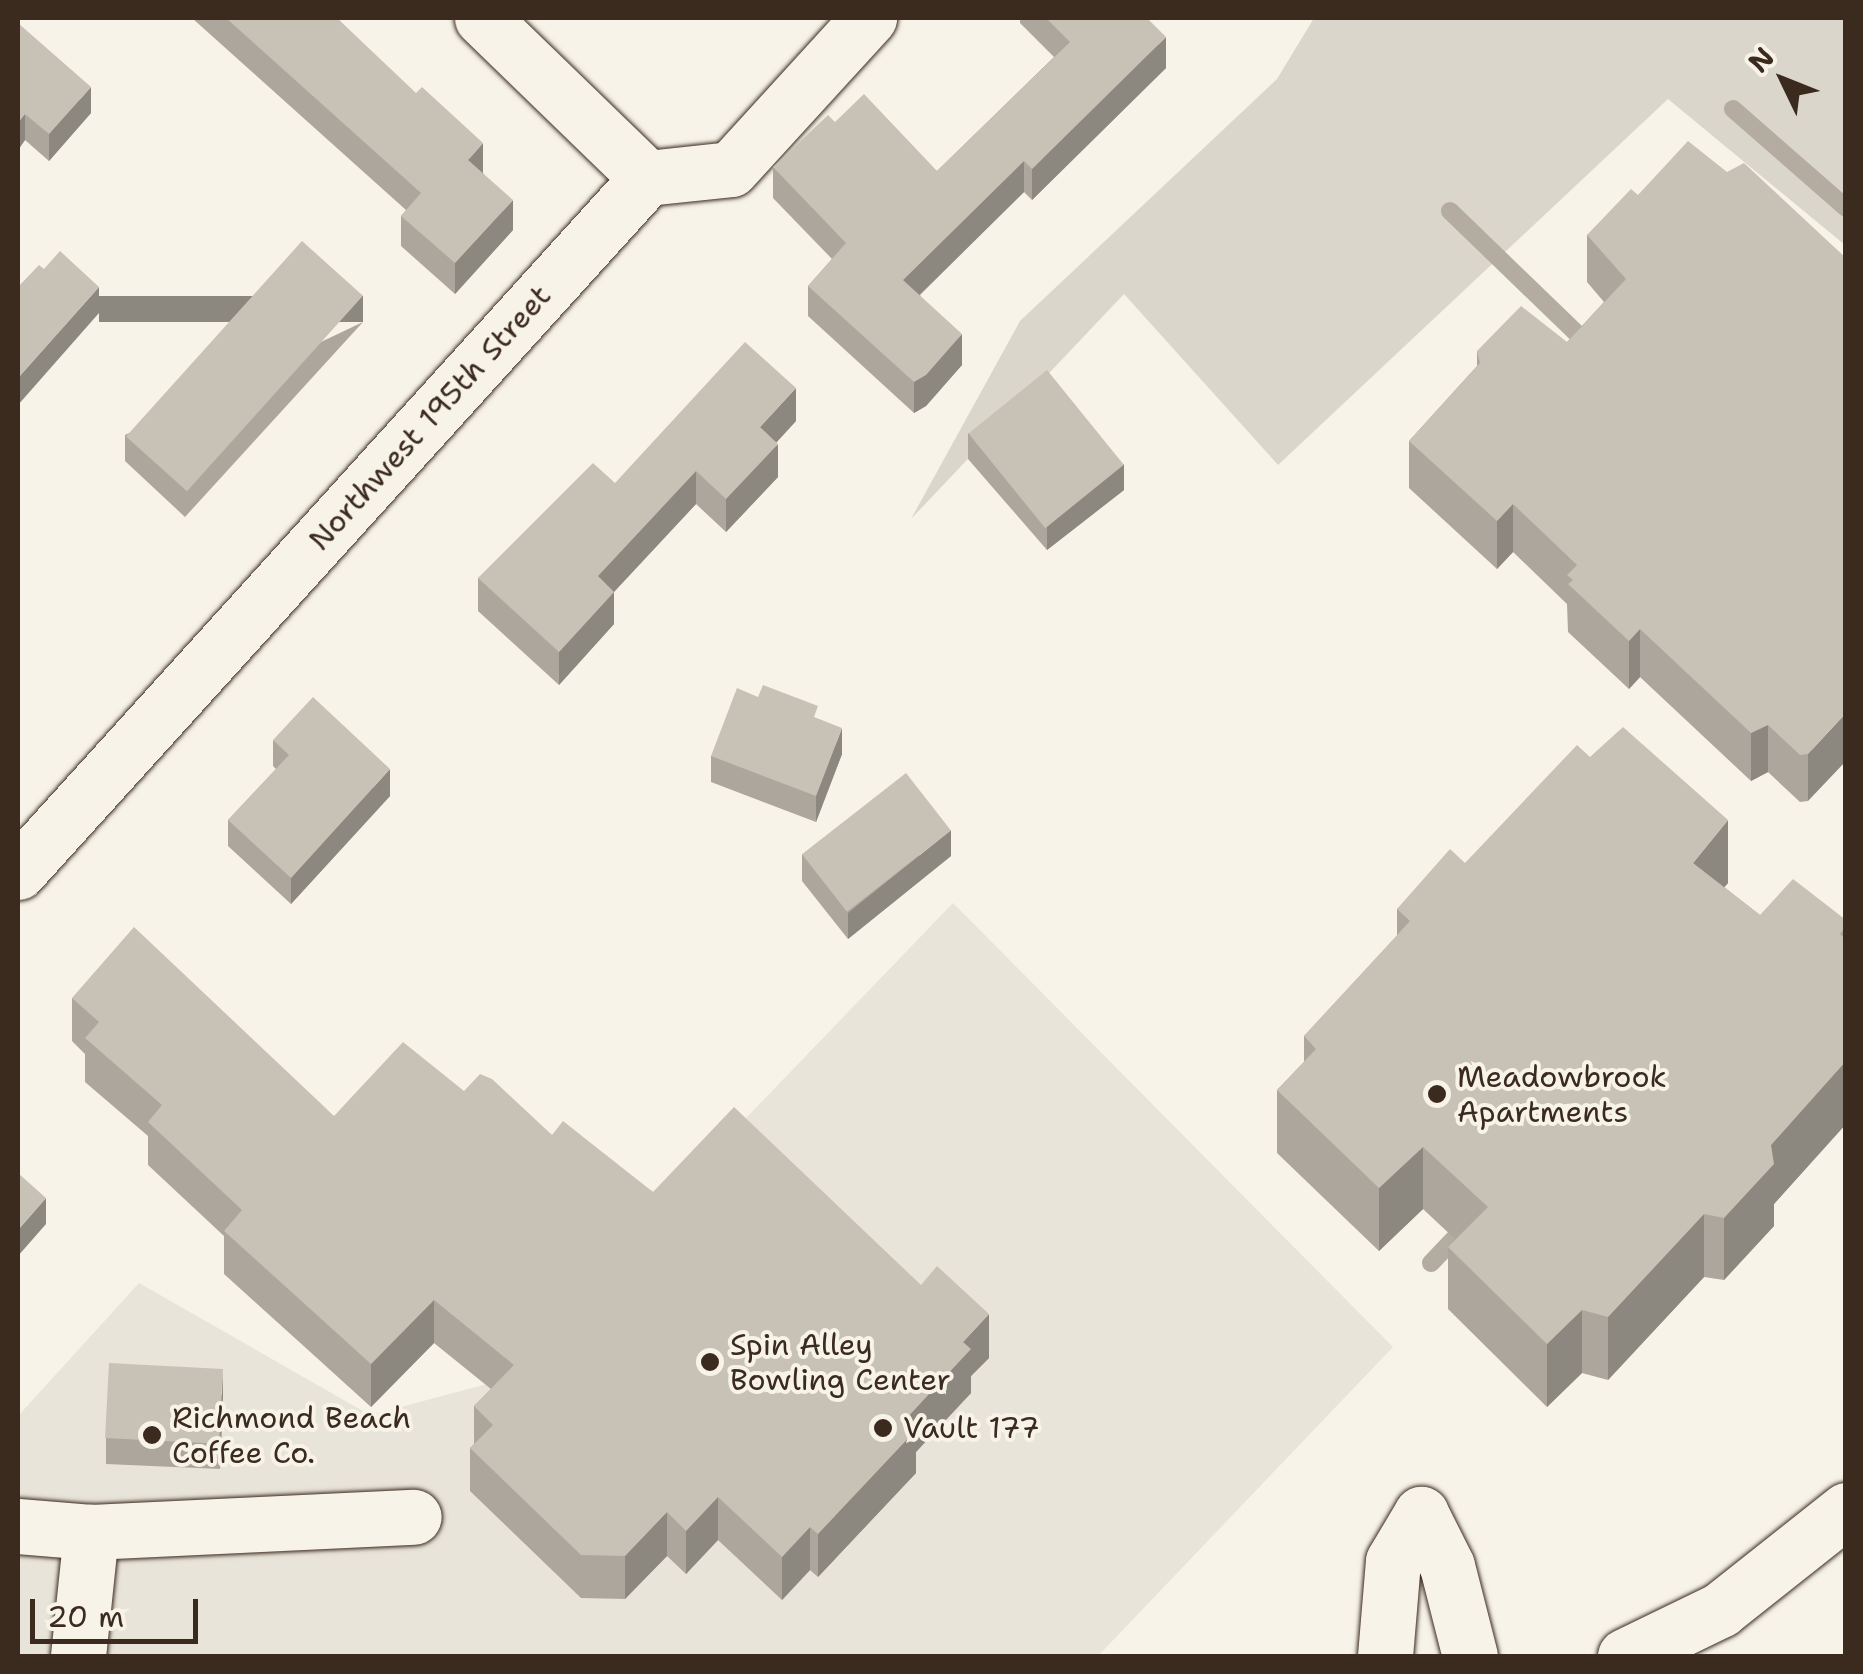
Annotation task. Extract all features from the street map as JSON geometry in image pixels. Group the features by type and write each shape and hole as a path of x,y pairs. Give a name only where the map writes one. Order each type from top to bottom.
{"street":[{"path":"482,18 647,178 731,170 869,18"},
{"name":"Northwest 195th Street","path":"18,872 647,178"},
{"path":"1626,1656 1720,1610 1846,1510"},
{"path":"1386,1656 1393,1561 1422,1514 1447,1566 1470,1656"},
{"path":"18,1526 91,1532 414,1517"},
{"path":"78,1656 91,1532"}],"shaded area":[{"path":"1314,18 1845,18 1845,245 1668,99 1278,465 1124,294 911,519 1020,321 1277,79"},
{"path":"953,903 1393,1347 1098,1656 18,1656 18,1416 139,1283 370,1415 491,1383"}],"building":[{"path":"226,18 337,18 416,93 422,87 483,143 468,160 513,200 455,263 401,216 421,193"},
{"path":"1046,18 1147,18 1166,37 1032,169 1024,161 903,280 962,334 926,375 914,382 808,286 846,243 773,167 828,115 835,122 864,94 937,171 1070,42"},
{"path":"18,23 91,87 49,134 25,114 18,123"},
{"path":"1688,141 1727,172 1744,163 1846,258 1846,713 1808,754 1800,755 1768,725 1751,733 1640,629 1629,641 1568,584 1573,580 1567,575 1577,565 1513,504 1497,521 1409,441 1480,363 1477,351 1521,306 1567,342 1626,279 1587,235 1631,189 1638,195"},
{"path":"302,241 363,296 187,491 126,436"},
{"path":"60,251 99,287 18,378 18,287 39,265 44,269"},
{"path":"745,342 796,388 760,427 778,444 726,499 696,471 598,576 614,592 559,652 478,578 593,463 615,483"},
{"path":"1047,370 1124,465 1045,528 969,434"},
{"path":"763,685 818,706 814,717 842,728 816,796 711,756 737,688 758,697"},
{"path":"313,697 390,769 291,878 228,820 289,755 273,740"},
{"name":"Meadowbrook Apartments","path":"1623,727 1728,820 1693,863 1760,915 1793,879 1846,920 1840,934 1846,940 1846,1061 1771,1145 1774,1164 1724,1218 1704,1214 1608,1317 1582,1310 1547,1344 1448,1247 1488,1207 1423,1147 1379,1188 1277,1090 1316,1049 1304,1036 1410,921 1397,909 1450,849 1465,863 1577,745 1590,757"},
{"path":"906,773 951,831 847,912 802,854"},
{"path":"134,927 334,1116 403,1042 464,1091 480,1074 492,1079 552,1135 563,1121 653,1192 734,1107 921,1285 937,1266 989,1314 963,1342 971,1349 905,1420 916,1430 818,1534 810,1527 782,1557 718,1497 686,1531 667,1512 625,1556 581,1555 470,1448 493,1425 474,1406 514,1365 434,1300 371,1364 224,1231 242,1210 148,1122 162,1105 85,1038 99,1022 72,998"},
{"path":"18,1173 46,1198 18,1230"},
{"path":"109,1363 223,1369 219,1444 105,1438"}],"waterway":[{"path":"1733,109 1846,208"},
{"path":"1450,211 1590,346"},
{"path":"1431,1263 1470,1222"}],"place":[{"name":"Meadowbrook Apartments","path":"1437,1094"},
{"name":"Spin Alley Bowling Center","path":"710,1362"},
{"name":"Vault 177","path":"883,1428"},
{"name":"Richmond Beach Coffee Co.","path":"152,1435"}]}
